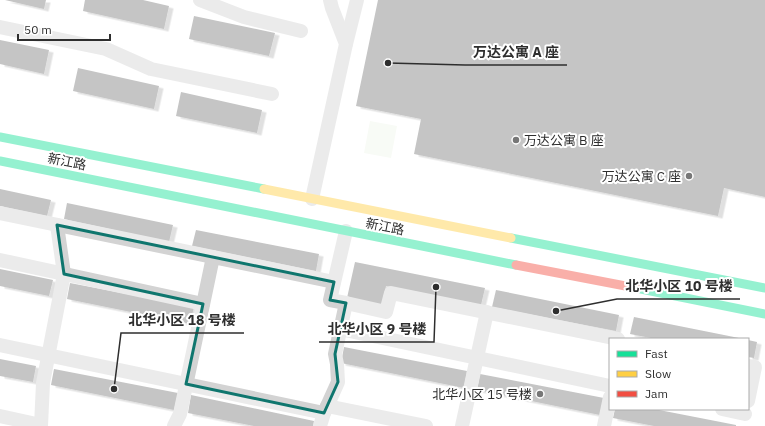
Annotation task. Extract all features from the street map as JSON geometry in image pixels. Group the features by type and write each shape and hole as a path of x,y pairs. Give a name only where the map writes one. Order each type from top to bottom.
{"main road":[{"name":"新江路","path":"0,137 765,288"},
{"name":"新江路","path":"0,161 765,314"}],"street":[{"path":"200,0 244,17 301,31"},
{"path":"330,0 346,44"},
{"path":"312,199 357,0"},
{"path":"0,27 106,49 151,69 272,94"},
{"path":"0,213 334,282"},
{"path":"0,416 41,426 43,383 64,274 57,225"},
{"path":"346,231 330,300 386,312 391,293 613,338"},
{"path":"174,426 180,414 213,257"},
{"path":"0,260 203,304"},
{"path":"323,415 338,382 335,354 346,303"},
{"path":"462,426 487,312"},
{"path":"340,329 609,386"},
{"path":"0,345 186,384 323,415 426,426"},
{"path":"749,366 755,367 749,397"},
{"path":"604,426 609,402"},
{"path":"730,410 746,412"}],"highlighted area":[{"path":"57,225 334,282 330,300 346,303 335,354 338,382 324,413 186,384 203,304 64,274"}],"shaded area":[{"path":"370,121 397,126 391,158 364,153"}],"building":[{"path":"5,0 46,0 44,9"},
{"path":"85,0 143,0 169,6 164,29 83,11"},
{"path":"378,0 765,0 765,197 724,188 718,216 414,154 421,119 356,106"},
{"path":"194,16 275,33 269,56 189,39"},
{"path":"0,40 49,50 44,74 0,64"},
{"path":"78,68 159,86 154,109 73,91"},
{"path":"181,92 262,110 257,133 176,116"},
{"path":"0,189 51,200 47,216 0,206"},
{"path":"67,203 173,225 169,242 64,219"},
{"path":"196,230 319,254 316,271 192,246"},
{"path":"355,262 485,288 481,305 386,286 382,305 347,298"},
{"path":"0,269 53,280 49,296 0,286"},
{"path":"70,283 194,307 190,324 67,299"},
{"path":"496,290 619,315 616,331 492,307"},
{"path":"634,317 739,338 651,338 630,334"},
{"path":"749,340 757,342 754,358 749,357"},
{"path":"344,347 467,371 464,388 341,363"},
{"path":"0,359 36,366 33,382 0,376"},
{"path":"54,369 178,393 174,410 51,385"},
{"name":"北华小区 15 号楼","path":"480,374 604,398 600,415 477,390"},
{"path":"191,395 314,421 313,426 254,426 188,413"},
{"path":"615,410 659,410 736,426 654,426 613,418"}],"traffic: fast":[{"path":"0,137 264,189"},
{"path":"0,161 516,265"},
{"path":"511,238 765,288"},
{"path":"636,288 765,314"}],"traffic: slow":[{"path":"264,189 511,238"}],"traffic: jam":[{"path":"516,265 636,288"}],"place":[{"name":"万达公寓 A 座","path":"388,63"},
{"name":"万达公寓 B 座","path":"516,140"},
{"name":"万达公寓 C 座","path":"689,176"},
{"name":"北华小区 9 号楼","path":"436,287"},
{"name":"北华小区 10 号楼","path":"556,311"},
{"name":"北华小区 18 号楼","path":"114,389"},
{"name":"北华小区 15 号楼","path":"540,394"}]}
